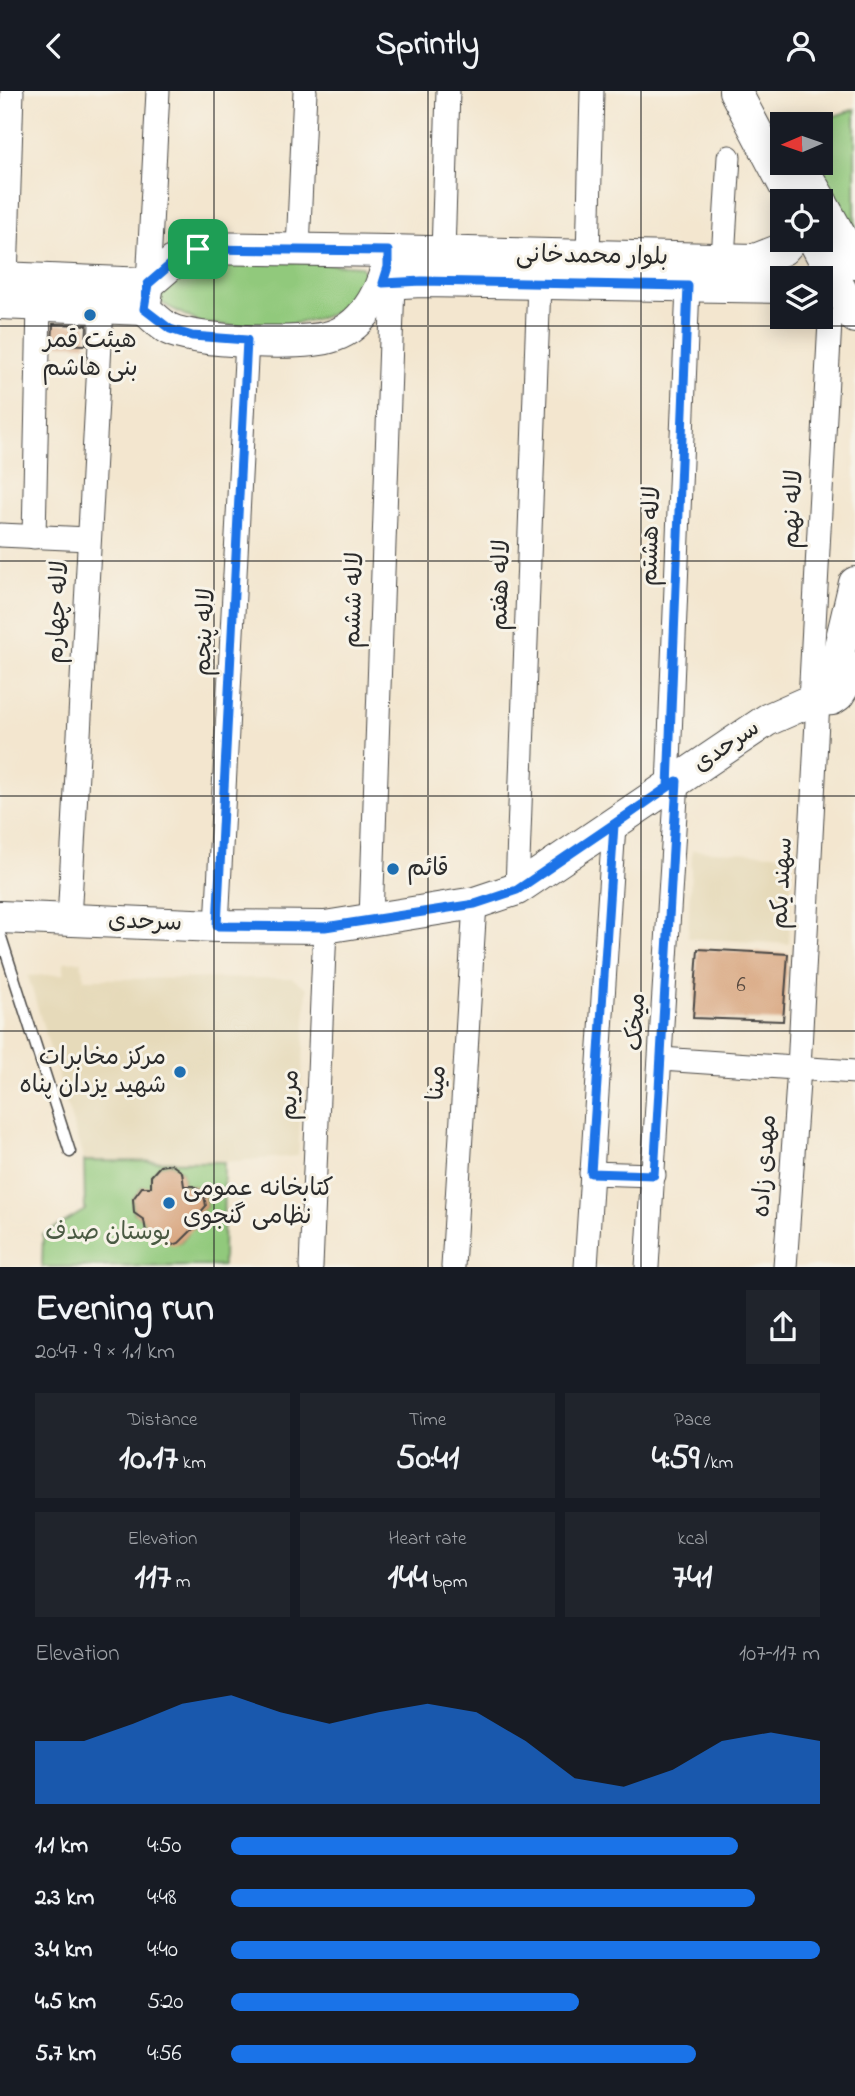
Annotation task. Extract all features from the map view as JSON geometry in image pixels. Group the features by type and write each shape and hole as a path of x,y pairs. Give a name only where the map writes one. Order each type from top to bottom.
{"street":[{"path":"2,287 12,91"},
{"path":"158,91 146,297 170,329 192,336 247,340 317,340 336,336 351,327 388,283 388,251"},
{"path":"298,249 305,91"},
{"path":"443,253 448,91"},
{"path":"588,258 592,91"},
{"path":"735,91 787,189"},
{"path":"759,91 770,112"},
{"path":"729,157 736,269"},
{"name":"بلوار محمدخانی","path":"146,297 185,252 198,249 388,251 588,258 736,269 770,282"},
{"name":"بلوار محمدخانی","path":"388,283 422,281 688,286 775,252"},
{"path":"822,252 839,279"},
{"path":"833,252 839,279 842,319"},
{"name":"لاله ششم","path":"371,919 388,283"},
{"name":"لاله هفتم","path":"517,890 539,283"},
{"name":"لاله هشتم","path":"672,784 688,286"},
{"path":"2,287 146,297"},
{"path":"2,287 40,304 102,307 146,297"},
{"path":"34,537 40,304"},
{"name":"لاله چهارم","path":"69,921 102,307"},
{"name":"لاله نهم","path":"814,701 842,319"},
{"name":"لاله پنجم","path":"217,926 247,340"},
{"path":"0,535 89,539"},
{"path":"814,701 835,668 855,583"},
{"name":"سرحدی","path":"0,917 217,926 325,927 475,904 517,890 767,720 814,701 832,699 838,695 855,668"},
{"name":"سهند يكم","path":"799,1068 814,701"},
{"name":"میخک","path":"647,1266 661,1059 672,784"},
{"name":"میخک","path":"586,1266 614,825"},
{"name":"مینا","path":"453,1266 475,904"},
{"name":"مریم","path":"311,1266 325,927"},
{"path":"661,1059 855,1072"},
{"name":"مهدی زاده","path":"785,1266 799,1068"},
{"path":"591,1173 654,1175"}],"lane":[{"path":"0,934 70,1152"}],"shaded area":[{"path":"692,850 792,855 789,944 688,938"},
{"name":"مرکز مخابرات شهید یزدان پناه","path":"81,961 84,979 292,978 307,988 298,1156 224,1162 84,1161 28,976 64,974 64,962"}],"green space":[{"path":"855,109 855,234 833,195 833,189 830,189 822,175 833,175 833,116"},
{"path":"202,256 361,266 368,279 337,312 318,319 265,329 200,323 163,304 157,295"},
{"name":"بوستان صدف","path":"84,1161 224,1162 223,1266 42,1267 43,1235 85,1210","holes":["171,1164 182,1172 184,1186 194,1186 204,1195 206,1206 198,1215 199,1227 188,1229 188,1234 179,1243 158,1232 147,1232 144,1220 134,1213 133,1199 142,1187 151,1187 151,1176 160,1166"]}],"building":[{"path":"53,324 87,325 86,345 52,344"},
{"path":"698,949 788,954 783,1021 693,1018"},
{"name":"کتابخانه عمومی نظامی گنجوی","path":"171,1164 182,1172 184,1186 194,1186 204,1195 206,1206 198,1215 199,1227 173,1245 159,1239 158,1232 146,1232 144,1220 134,1213 133,1199 142,1187 151,1187 151,1176 160,1166"}],"place":[{"name":"هیئت قمر بنی هاشم","path":"90,315"},
{"name":"قائم","path":"393,869"},
{"name":"مرکز مخابرات شهید یزدان پناه","path":"180,1072"},
{"name":"کتابخانه عمومی نظامی گنجوی","path":"169,1203"}],"route":[{"path":"198,249 185,252 148,284 144,309 170,329 192,336 247,340 217,926 325,927 475,904 517,890 614,825 677,781 654,1175 591,1173 614,825 668,787 688,286 422,281 383,283 388,267 388,251 198,249"}]}
